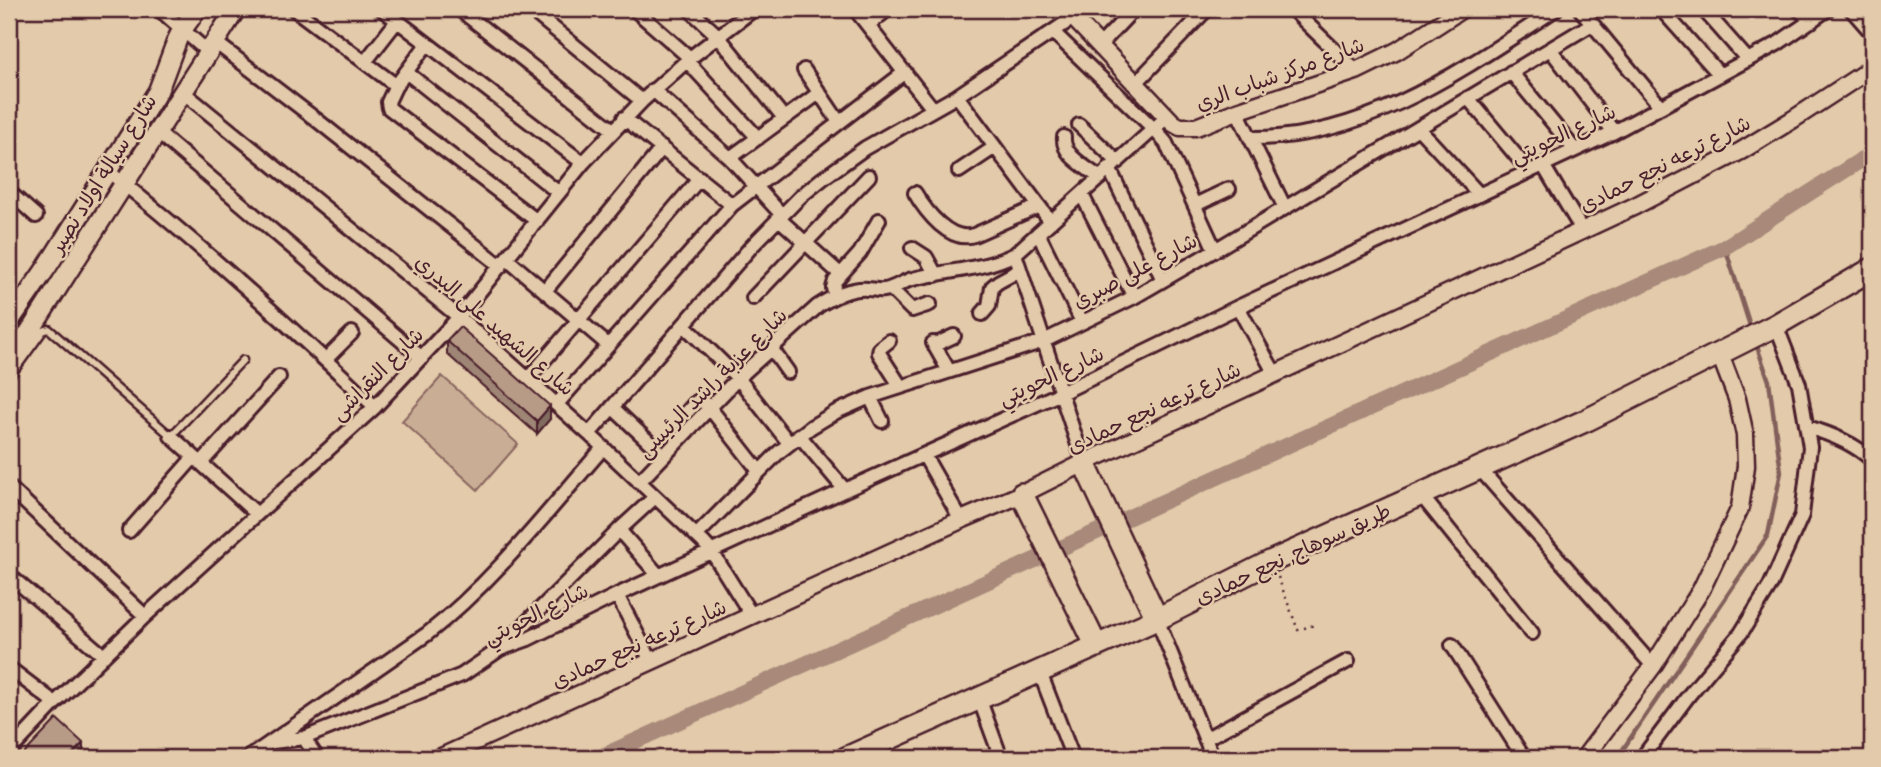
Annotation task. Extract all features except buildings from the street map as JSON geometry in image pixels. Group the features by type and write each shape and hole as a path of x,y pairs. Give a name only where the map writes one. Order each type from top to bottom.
{"main road":[{"name":"شارع سيالة اولاد نصير","path":"9,322 47,267 158,91 182,30 197,9"},
{"name":"شارع سيالة اولاد نصير","path":"9,364 236,9"},
{"path":"47,267 64,279"},
{"name":"طريق سوهاج, نجع حمادى","path":"846,758 1157,619 1272,561 1587,420 1769,329 1872,269"},
{"path":"1084,463 1157,619"},
{"path":"1022,494 1096,645"}],"street":[{"path":"159,9 182,30 211,47 328,129 545,291 608,345"},
{"path":"294,9 395,87"},
{"path":"382,9 583,163"},
{"path":"460,9 613,130"},
{"path":"530,9 642,101"},
{"path":"634,9 688,60 758,138"},
{"path":"689,9 718,36 784,118"},
{"name":"شارع النقراشى","path":"10,748 145,616 375,407 460,317 583,163 624,118 688,60 754,9"},
{"path":"855,9 933,109"},
{"path":"868,25 888,9"},
{"path":"1099,46 1134,9"},
{"path":"1136,83 1207,9"},
{"path":"1292,9 1356,71"},
{"name":"شارع مركز شباب الري","path":"1167,117 1180,127 1196,127 1356,71 1396,51 1462,9"},
{"path":"1250,138 1282,137 1318,131 1380,110 1469,65 1556,9"},
{"path":"1580,9 1661,107"},
{"path":"1661,9 1720,75"},
{"path":"1703,9 1748,60"},
{"path":"1798,9 1812,21"},
{"name":"شارع الحويتي","path":"274,742 304,738 462,675 500,649 528,639 845,490 1061,393 1238,307 1614,132 1777,44 1828,9"},
{"path":"1851,9 1872,33"},
{"path":"589,434 751,247 822,179 888,135 957,96 1053,32 1069,13 1167,117"},
{"path":"365,62 397,21"},
{"name":"شارع على صبرى","path":"696,535 794,439 836,412 870,397 1044,341 1134,297 1592,24"},
{"path":"1053,32 1166,143 1215,250"},
{"path":"427,44 395,87 388,102 391,110 537,221"},
{"path":"1550,49 1614,132"},
{"name":"شارع ترعه نجع حمادى","path":"439,758 1022,494 1678,184 1802,114 1872,68"},
{"path":"804,69 839,122"},
{"path":"406,72 559,193"},
{"path":"557,404 733,205 905,72"},
{"path":"1511,72 1575,150"},
{"path":"653,90 730,158 780,217 840,274"},
{"name":"شارع الشهيد على البدري","path":"183,92 460,317 557,404 712,552 752,616"},
{"path":"730,158 820,93"},
{"path":"957,96 1051,222"},
{"path":"1468,98 1529,171"},
{"path":"1237,111 1285,208"},
{"name":"شارع عزبة راشد الرئيسى","path":"639,482 738,378 818,306 853,290 891,289 909,280 994,263 1015,254 1167,117"},
{"path":"624,118 733,205"},
{"path":"1079,125 1109,169 1163,280"},
{"path":"1419,129 1479,194"},
{"path":"157,132 422,358"},
{"path":"1064,137 1064,146 1068,152 1109,169"},
{"path":"959,172 995,147"},
{"path":"545,291 662,148"},
{"path":"1543,165 1582,230"},
{"path":"108,171 326,359 375,407"},
{"path":"753,298 869,176"},
{"path":"528,379 699,178"},
{"path":"1195,205 1229,189"},
{"path":"9,192 36,216"},
{"path":"915,193 934,219 957,236 964,237 1039,206"},
{"path":"1082,195 1134,297"},
{"path":"835,296 834,283 860,254 879,220"},
{"path":"1038,233 1082,322"},
{"path":"912,248 926,257 936,275"},
{"path":"1015,254 1084,463"},
{"path":"982,314 989,306 992,287 1020,270"},
{"path":"891,289 912,310 930,304"},
{"path":"1238,307 1275,374"},
{"path":"684,325 845,490"},
{"path":"1642,758 1741,632 1770,586 1802,515 1810,447 1807,427 1798,384 1769,329"},
{"path":"326,359 352,333"},
{"path":"948,371 934,344 954,336"},
{"path":"889,341 880,348 879,353 901,387"},
{"path":"771,348 788,372"},
{"path":"1584,758 1653,666 1701,590 1740,508 1746,466 1745,435 1728,348"},
{"path":"129,531 279,377"},
{"path":"870,397 882,421"},
{"path":"688,411 699,401 709,407 759,471"},
{"path":"612,407 664,456"},
{"path":"1807,427 1833,435 1872,460"},
{"path":"171,436 257,514"},
{"path":"248,758 449,617 490,578 603,448"},
{"path":"924,455 961,520"},
{"path":"1480,469 1653,666"},
{"path":"9,487 145,616"},
{"path":"1421,495 1532,633"},
{"path":"500,649 655,497"},
{"path":"619,530 659,576"},
{"path":"9,575 104,656"},
{"path":"617,596 651,661"},
{"path":"1157,619 1213,758"},
{"path":"1452,645 1524,758"},
{"path":"1205,738 1348,661"},
{"path":"9,668 55,704"},
{"path":"1039,670 1073,758"},
{"path":"979,698 1002,758"},
{"path":"304,738 317,758"}],"lane":[{"path":"9,378 43,331 49,329 171,436 243,360"}],"path":[{"path":"1272,561 1298,630 1317,624"}],"shaded area":[{"path":"442,376 518,444 478,490 402,421"}],"waterway":[{"path":"598,758 1725,247 1872,153"},
{"path":"1725,247 1751,329"},
{"path":"1617,758 1768,535 1781,472 1769,381 1755,341"}]}
